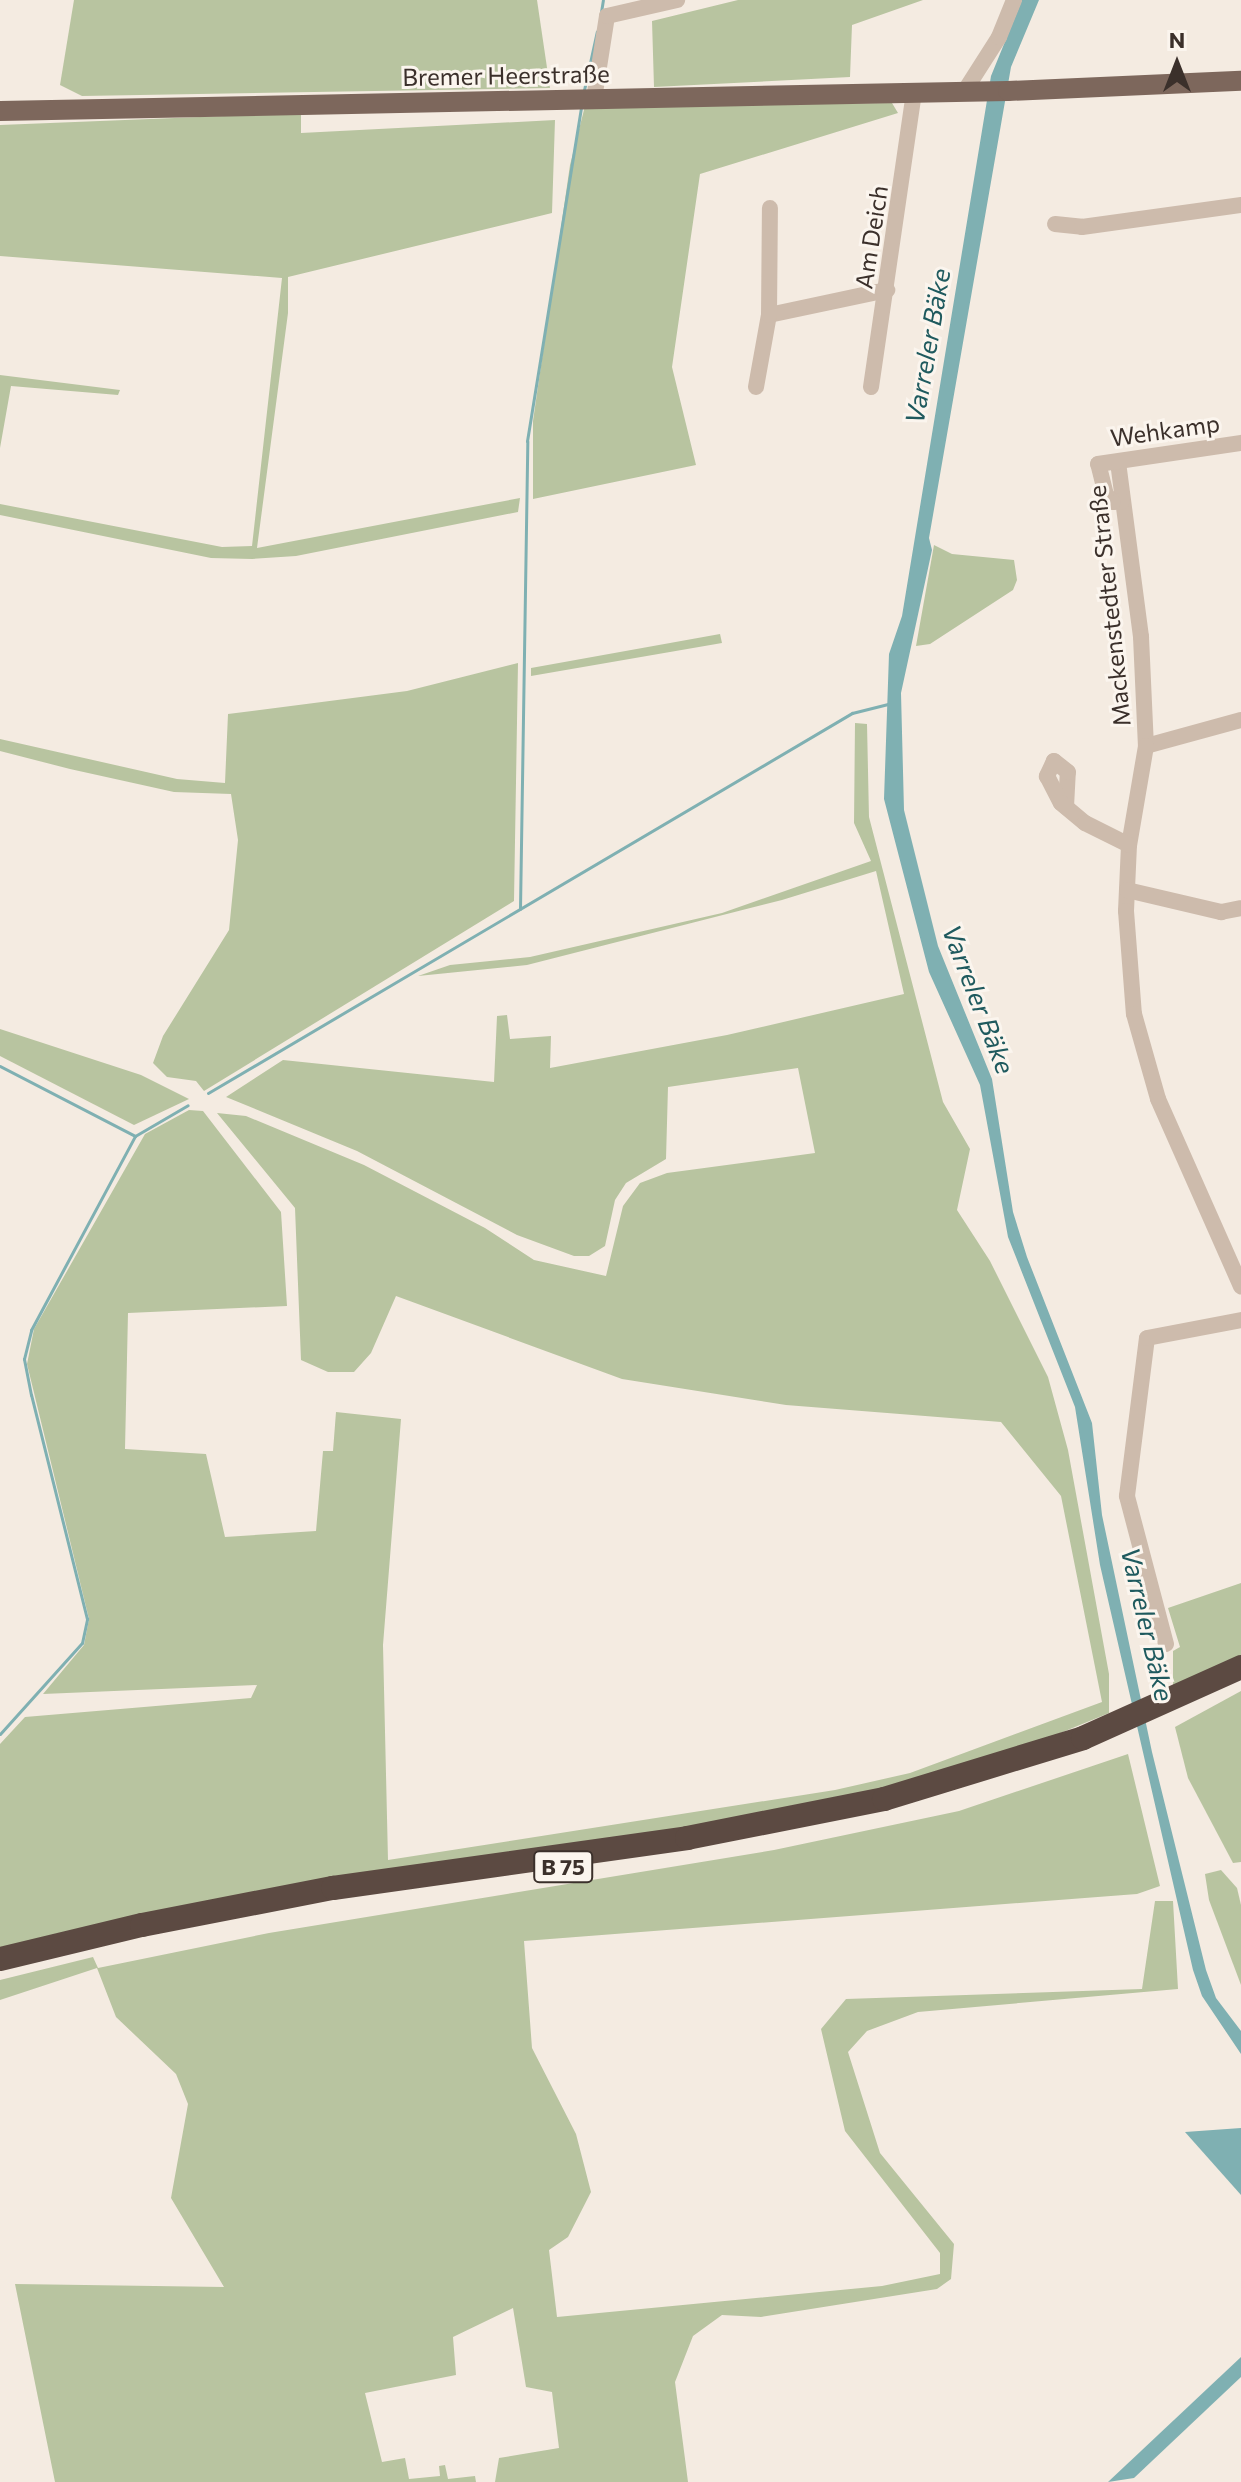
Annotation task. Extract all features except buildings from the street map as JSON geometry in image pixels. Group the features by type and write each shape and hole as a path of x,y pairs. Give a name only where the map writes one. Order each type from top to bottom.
{"highway":[{"name":"B 75","path":"1163,1711 1241,1667"},
{"name":"B 75","path":"0,1973 145,1938 338,1901 847,1821 985,1784 1241,1682"},
{"name":"B 75","path":"0,1959 142,1925 333,1888 754,1827 979,1773 1116,1731"}],"main road":[{"name":"Bremer Heerstraße","path":"0,111 987,92 1241,81"}],"street":[{"path":"586,99 607,16 677,0"},
{"path":"964,92 999,37 1014,0"},
{"name":"Am Deich","path":"871,387 914,93"},
{"path":"1055,224 1082,227 1241,205"},
{"path":"756,387 769,315 770,208"},
{"path":"769,315 887,290"},
{"name":"Wehkamp","path":"1118,462 1241,443"},
{"name":"Mackenstedter Straße","path":"1118,462 1141,637 1146,746 1129,845 1129,975 1143,1047 1158,1099 1241,1286"},
{"path":"1146,746 1241,720"},
{"path":"1066,807 1085,823 1129,845"},
{"path":"1127,890 1221,912 1241,908"},
{"path":"1166,1644 1127,1496 1147,1338 1241,1320"}],"green space":[{"path":"74,0 537,0 550,88 82,96 60,85"},
{"path":"738,0 923,0 852,25 850,77 654,87 652,21"},
{"path":"892,103 898,113 700,174 672,367 696,465 533,499 533,421 570,165 585,106"},
{"path":"301,113 301,133 555,120 552,213 288,277 288,313 257,548 520,498 518,512 296,556 252,559 211,558 0,515 0,504 222,547 252,546 282,278 0,256 0,125"},
{"path":"0,375 120,390 118,395 11,386 0,448"},
{"path":"934,545 952,554 1014,560 1017,580 1013,590 930,644 916,646"},
{"path":"720,634 722,643 531,676 531,668"},
{"path":"518,663 514,901 204,1091 196,1081 167,1077 153,1063 163,1036 229,930 238,840 231,794 174,792 70,769 0,751 0,739 177,779 225,783 228,714 407,691"},
{"path":"855,723 867,724 869,817 943,1102 970,1149 957,1210 990,1261 1048,1377 1068,1450 1109,1674 1109,1713 1002,1757 852,1798 0,1948 0,1744 25,1717 251,1698 257,1685 43,1694 84,1645 89,1619 27,1364 34,1329 145,1134 189,1110 203,1111 281,1212 287,1306 128,1313 125,1449 206,1454 225,1537 316,1531 323,1451 333,1451 336,1412 401,1419 383,1645 388,1860 835,1790 910,1773 1102,1702 1061,1496 1001,1422 786,1405 622,1379 396,1296 371,1353 354,1372 328,1372 301,1360 295,1208 217,1113 246,1116 364,1165 485,1228 534,1260 606,1276 623,1206 640,1183 667,1173 815,1153 798,1068 668,1087 666,1159 626,1183 615,1200 605,1246 589,1256 574,1256 517,1235 357,1151 226,1097 283,1060 494,1082 497,1016 507,1015 510,1039 551,1036 550,1068 727,1035 904,994 876,871 782,900 527,965 418,976 450,965 530,957 722,913 871,861 854,823"},
{"path":"0,1029 141,1075 189,1099 134,1125 0,1056"},
{"path":"1241,1583 1241,1658 1173,1690 1173,1651 1180,1647 1168,1608"},
{"path":"1241,1691 1241,1862 1233,1863 1188,1778 1175,1727"},
{"path":"1128,1754 1160,1886 1137,1894 524,1941 532,2048 576,2134 591,2192 568,2237 549,2250 557,2317 882,2286 940,2274 940,2253 845,2131 821,2029 846,1999 1142,1989 1155,1901 1173,1901 1178,1989 918,2012 867,2031 848,2052 880,2153 954,2244 951,2279 937,2289 761,2317 722,2315 693,2336 675,2382 688,2482 495,2482 499,2458 559,2448 552,2392 526,2387 513,2308 453,2337 456,2375 365,2393 382,2462 405,2458 409,2479 440,2476 439,2466 445,2465 448,2479 475,2476 476,2482 55,2482 15,2284 224,2287 171,2198 188,2104 176,2074 116,2017 97,1968 0,2000 0,1980 93,1957 98,1968 269,1933 774,1850 959,1811"},
{"path":"1221,1870 1237,1888 1241,1905 1241,1985 1209,1900 1205,1874"}],"water":[{"path":"1022,0 1039,0 1011,67 929,538 932,550 901,693 904,810 938,946 992,1079 1013,1212 1027,1257 1092,1423 1102,1515 1152,1752 1206,1970 1216,1998 1241,2031 1241,2054 1202,1996 1193,1970 1100,1565 1075,1407 1008,1237 980,1085 929,972 884,799 889,654 902,616 991,76"},
{"path":"1241,2128 1241,2195 1185,2132"},
{"path":"1241,2357 1241,2377 1134,2478 1108,2482"}],"waterway":[{"path":"601,12 603,0"},
{"path":"584,90 597,31"},
{"path":"520,909 527,441 581,106"},
{"path":"208,1093 852,713 888,704"},
{"path":"0,1066 135,1136"},
{"path":"0,1734 82,1643 87,1619 24,1359 31,1330 135,1136 188,1105"}],"water label":[{"name":"Varreler Bäke","path":"927,346"},
{"name":"Varreler Bäke","path":"979,999"},
{"name":"Varreler Bäke","path":"1148,1624"}]}
